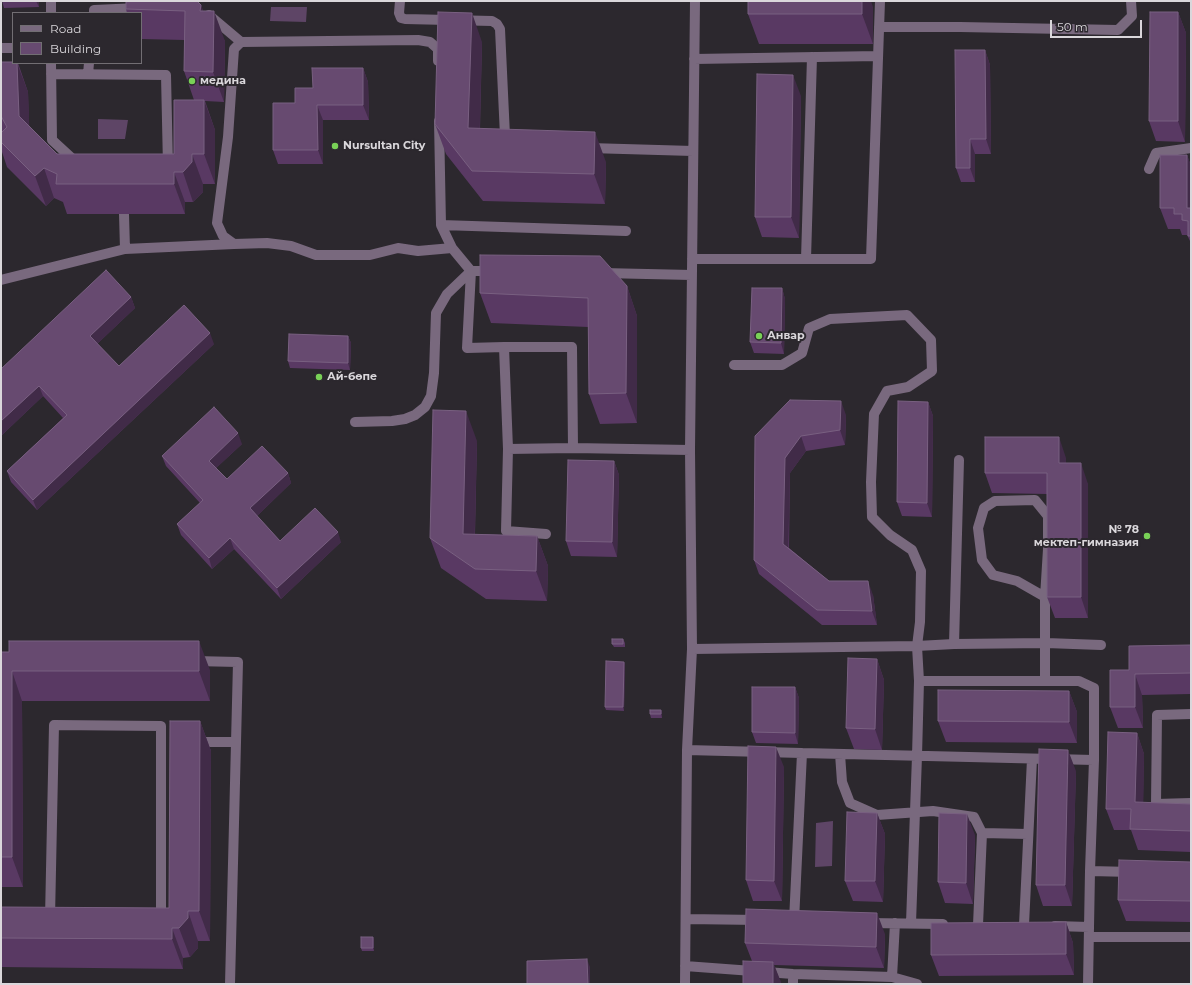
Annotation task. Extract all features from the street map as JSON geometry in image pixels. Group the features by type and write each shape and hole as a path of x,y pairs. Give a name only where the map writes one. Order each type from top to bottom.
{"street":[{"path":"50,1 51,12"},
{"path":"400,1 399,13 401,18 405,20 492,21 498,24 500,30 505,136 508,142 513,146 521,146"},
{"path":"685,984 687,750 692,649 690,450 695,1"},
{"path":"692,259 871,259 880,1"},
{"path":"879,27 1118,30 1132,16 1131,1"},
{"path":"94,12 94,10 149,8"},
{"path":"203,11 241,42 418,40 430,42 438,49 438,72"},
{"path":"234,244 223,236 217,224 228,137 234,49 241,42"},
{"path":"1,48 12,48"},
{"path":"694,59 878,56"},
{"path":"806,259 812,57"},
{"path":"51,64 52,140 77,163 84,164"},
{"path":"88,74 89,64"},
{"path":"51,74 166,75 168,167 160,167"},
{"path":"439,110 441,225 452,248 471,271 467,348 572,347 573,448"},
{"path":"576,148 693,151"},
{"path":"1149,169 1156,153 1191,148"},
{"path":"124,214 125,249"},
{"path":"441,225 626,231"},
{"path":"1,280 125,249 267,243 291,246 316,255 370,255 398,248 418,251 452,248"},
{"path":"355,422 392,421 405,419 415,415 425,407 431,396 434,373 436,314 446,294 471,271 502,271"},
{"path":"589,273 692,274"},
{"path":"734,365 782,365 802,353 809,328 830,319 907,315 931,340 932,371 908,387 887,391 874,414 871,482 872,517 890,535 912,550 920,571 920,622 917,646 919,681 911,923"},
{"path":"504,347 508,449 506,531 546,534"},
{"path":"508,449 573,448 690,450"},
{"path":"954,644 959,460"},
{"path":"1044,597 1017,581 993,575 982,560 978,528 984,508 996,501 1035,500 1048,516 1048,549 1044,597 1046,643 1045,680"},
{"path":"692,649 1046,643 1102,645"},
{"path":"185,661 238,662 230,984"},
{"path":"919,681 1079,681 1094,688 1094,760 1088,984"},
{"path":"1191,714 1157,715 1156,804 1191,803"},
{"path":"51,918 54,725 161,726 165,742 161,919 146,919"},
{"path":"184,742 236,742"},
{"path":"687,750 1094,760"},
{"path":"794,921 802,754"},
{"path":"840,754 842,782 850,803 878,815 933,811 974,817 982,833 978,925"},
{"path":"1024,925 1032,759"},
{"path":"982,833 1028,834"},
{"path":"1090,871 1144,872"},
{"path":"686,919 772,921"},
{"path":"856,922 955,924"},
{"path":"892,977 894,923"},
{"path":"1046,926 1089,927"},
{"path":"1089,937 1191,937"},
{"path":"685,966 793,979 892,977 916,984"}],"shaded area":[{"path":"271,7 307,7 306,22 270,21"},
{"path":"98,119 128,120 125,139 98,139"},
{"path":"833,821 832,866 815,867 816,823"}],"building":[{"path":"126,1 197,1 201,5 200,11 214,11 213,72 184,71 185,11 126,9"},
{"path":"748,1 862,1 862,14 748,14"},
{"path":"438,12 472,13 468,128 595,132 594,174 472,171 435,124"},
{"path":"1150,12 1178,12 1178,121 1149,121"},
{"path":"955,50 985,50 986,139 970,139 970,168 956,168"},
{"path":"1,62 12,62 12,64 17,64 19,116 57,154 174,154 174,100 204,100 204,154 192,154 192,162 183,172 174,172 174,184 56,184 57,174 44,168 35,176 1,142 1,133 7,127 1,116"},
{"path":"312,68 363,68 363,105 317,105 318,150 273,150 273,103 295,103 295,88 313,88"},
{"path":"757,74 793,75 791,217 755,217"},
{"path":"1160,155 1187,155 1187,208 1191,208 1191,236 1188,236 1188,221 1182,220 1182,214 1174,214 1174,208 1160,208"},
{"path":"480,255 600,256 627,286 626,393 589,394 588,298 480,293"},
{"path":"106,270 131,297 90,336 119,366 184,305 210,333 33,500 7,471 67,415 39,386 1,421 1,369"},
{"path":"752,288 782,288 781,343 750,342"},
{"path":"289,334 348,336 348,363 288,361"},
{"path":"790,400 841,401 840,430 801,436 785,458 783,544 829,581 868,581 872,611 817,610 754,560 755,436"},
{"path":"898,401 928,402 927,503 897,502"},
{"path":"214,407 238,433 209,461 227,479 262,446 288,473 250,508 280,541 315,508 338,532 277,588 230,538 209,558 177,524 203,500 162,456"},
{"path":"433,410 466,411 463,534 537,536 536,571 475,569 430,538"},
{"path":"985,437 1059,437 1059,463 1081,463 1081,597 1047,597 1047,473 985,473"},
{"path":"568,460 614,461 612,542 566,541"},
{"path":"612,639 623,639 623,644 612,644"},
{"path":"9,641 199,641 199,671 12,671 12,857 1,857 1,653 9,652"},
{"path":"1191,645 1191,673 1135,674 1135,707 1110,707 1110,670 1129,670 1129,646"},
{"path":"848,658 877,659 875,729 846,728"},
{"path":"606,661 624,662 623,707 605,707"},
{"path":"752,687 795,687 795,733 752,732"},
{"path":"938,690 1069,691 1069,722 938,721"},
{"path":"650,710 661,710 661,714 650,714"},
{"path":"170,721 200,721 199,911 188,911 188,918 179,928 172,928 172,939 1,938 1,907 169,908"},
{"path":"1108,732 1137,733 1135,802 1191,804 1191,831 1130,829 1131,809 1106,809"},
{"path":"748,746 776,747 774,881 746,880"},
{"path":"1039,749 1068,750 1065,885 1036,885"},
{"path":"847,812 877,813 875,881 845,881"},
{"path":"939,813 967,814 966,883 938,882"},
{"path":"1119,860 1191,862 1191,901 1118,900"},
{"path":"746,909 877,913 876,947 745,943"},
{"path":"1066,922 1066,954 931,955 931,923"},
{"path":"361,937 373,937 373,948 361,948"},
{"path":"587,959 588,984 527,984 527,961"},
{"path":"743,961 773,962 773,984 743,984"}],"place":[{"name":"медина","path":"192,81"},
{"name":"Nursultan City","path":"335,146"},
{"name":"Анвар","path":"759,336"},
{"name":"Ай-бөпе","path":"319,377"},
{"name":"№ 78 мектеп-гимназия","path":"1147,536"}]}
